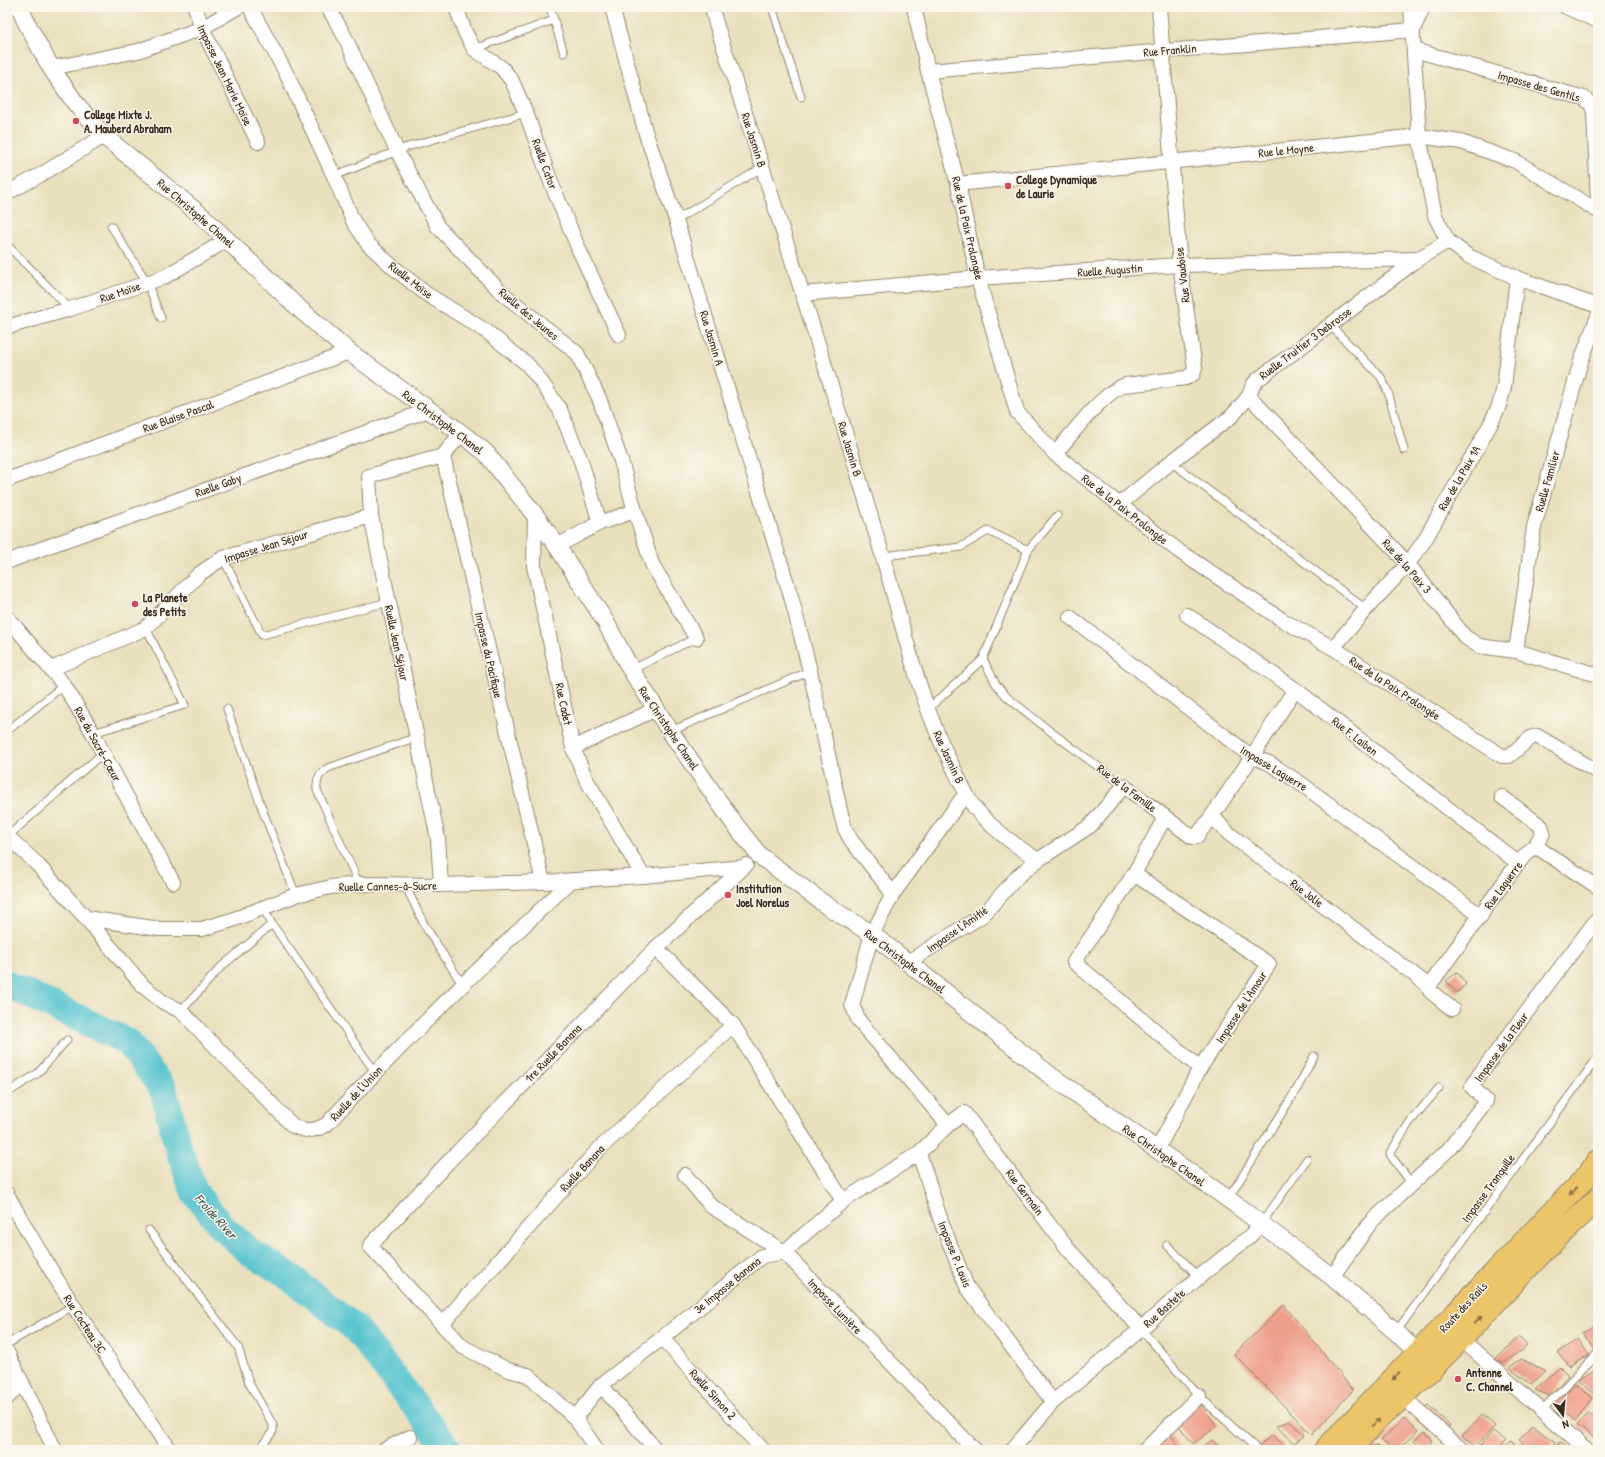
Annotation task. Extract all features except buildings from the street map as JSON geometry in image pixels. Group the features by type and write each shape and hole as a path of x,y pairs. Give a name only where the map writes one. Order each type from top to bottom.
{"main road":[{"name":"Route des Rails","path":"1325,1450 1426,1360 1598,1161"},
{"name":"Route des Rails","path":"1349,1450 1381,1416 1404,1397 1426,1360 1461,1339 1546,1248 1597,1201"}],"street":[{"name":"Rue Christophe Chanel","path":"20,7 26,22 52,68 76,104 104,136 202,216 293,303 349,352 462,433 486,453 535,515 557,546 605,621 631,670 670,731 733,822 759,855 826,906 872,934 1051,1076 1228,1199 1332,1277 1426,1360"},
{"name":"Impasse Jean Marie Moïse","path":"195,7 202,28 258,142"},
{"path":"52,68 138,52 202,28 238,7"},
{"name":"Ruelle Moïse","path":"250,7 286,73 334,176 353,221 368,244 425,293 486,331 527,364 540,380 560,410 581,461 600,523"},
{"name":"Ruelle des Jeunes","path":"328,7 345,37 397,151 438,227 502,292 577,353 599,398 621,461 634,511 652,564 696,638"},
{"name":"Ruelle Cator","path":"456,7 465,32 474,49 502,68 512,81 526,113 552,186 580,252 619,335"},
{"name":"Rue Jasmin A","path":"612,7 646,134 676,220 792,600 810,671 845,829 851,840 893,894"},
{"name":"Rue Jasmin B","path":"712,7 883,556 910,655 927,710 946,755 974,808 1009,841 1038,860"},
{"name":"Rue de la Paix Prolongée","path":"914,7 928,71 958,184 978,278 1017,412 1054,454 1180,552 1284,621 1333,648 1502,756 1508,756 1532,737 1537,736 1598,772"},
{"name":"Rue Vaudoise","path":"1054,454 1102,400 1117,388 1125,385 1186,378 1193,374 1195,368 1180,265 1159,7"},
{"path":"1411,7 1419,136 1435,216 1448,241 1468,256 1517,278 1598,306"},
{"path":"1413,30 1423,7"},
{"path":"1566,7 1594,15"},
{"name":"Rue Franklin","path":"928,71 1413,30"},
{"name":"Impasse des Gentils","path":"1414,50 1584,98 1592,105 1594,114 1598,201"},
{"path":"7,193 42,174 104,136"},
{"name":"Rue le Moyne","path":"958,184 1419,136 1460,142 1516,161 1598,210"},
{"name":"Rue Moïse","path":"7,327 70,309 164,277 227,240"},
{"name":"Ruelle Truitier 3 Debrosse","path":"1120,504 1171,462 1232,416 1249,396 1253,385 1257,380 1418,258 1448,241"},
{"name":"Ruelle Augustin","path":"802,294 978,278 1180,265 1418,258"},
{"name":"Rue de la Paix 1A","path":"1333,648 1366,609 1408,564 1424,541 1490,425 1499,406 1504,387 1517,278"},
{"name":"Ruelle Familier","path":"1516,651 1534,527 1581,361 1598,316"},
{"name":"Rue Blaise Pascal","path":"7,480 349,352"},
{"name":"Rue de la Paix 3","path":"1249,396 1408,564 1465,637 1479,646 1516,651 1598,675"},
{"name":"Ruelle Gaby","path":"7,562 429,410"},
{"path":"443,456 462,433"},
{"name":"Ruelle Jean Séjour","path":"441,885 438,839 371,516 369,476 443,456"},
{"name":"Impasse du Pacifique","path":"443,456 543,882"},
{"path":"557,546 600,523 634,511"},
{"name":"Rue Cadet","path":"535,515 534,566 573,748 586,779 643,876"},
{"name":"Impasse Jean Séjour","path":"51,669 146,628 199,574 223,558 371,516"},
{"name":"Rue F. Laiben","path":"1187,615 1294,689 1518,863"},
{"name":"Rue du Sacré-Cœur","path":"7,617 64,685 93,733 102,753 173,882"},
{"name":"Impasse Laguerre","path":"1070,617 1252,758 1269,763 1300,783 1481,916"},
{"path":"1165,817 1192,837 1196,837 1252,758 1294,689"},
{"path":"573,748 656,709"},
{"name":"Rue de la Famille","path":"1124,786 1165,817 1134,874 1074,962 1200,1068"},
{"name":"Impasse l'Amitié","path":"908,962 983,915 1018,876 1038,860 1090,826 1124,786"},
{"path":"784,1252 843,1201 919,1154 948,1125 859,1021 852,1005 872,934 893,894 966,793"},
{"name":"Rue Laguerre","path":"1429,986 1518,863 1534,846 1543,833 1541,826 1502,797"},
{"name":"Rue Jolie","path":"1212,816 1228,833 1429,986 1430,991 1452,1009"},
{"path":"7,836 34,862 86,918"},
{"path":"1534,846 1598,887"},
{"path":"744,868 759,855"},
{"name":"Ruelle Cannes-à-Sucre","path":"86,918 160,929 202,928 232,920 296,895 331,887 359,884 441,885 571,881 744,868"},
{"name":"1re Ruelle Banana","path":"442,1324 370,1246 449,1161 656,948 744,868"},
{"name":"Impasse de l'Amour","path":"1134,874 1269,964 1200,1068 1157,1150"},
{"name":"Ruelle de l'Union","path":"86,918 143,986 163,1002 181,1011 294,1126 301,1130 308,1131 316,1130 326,1125 375,1072 462,984 571,881"},
{"name":"Impasse de la Fleur","path":"1332,1277 1371,1222 1448,1149 1486,1101 1472,1087 1479,1075 1566,958 1598,918"},
{"path":"656,948 733,1025 843,1201"},
{"name":"Ruelle Banana","path":"442,1324 598,1150 733,1025"},
{"name":"Rue Germain","path":"948,1125 964,1113 1068,1249 1141,1329"},
{"name":"Impasse P. Louis","path":"919,1154 942,1224 967,1287 1053,1402"},
{"name":"Impasse Lumière","path":"685,1175 711,1206 784,1252 975,1450"},
{"name":"Rue Cocteau 3C","path":"7,1194 30,1236 73,1306 170,1450"},
{"name":"Rue Bastete","path":"1012,1450 1053,1402 1141,1329 1199,1277 1249,1237 1261,1224"},
{"name":"3e Impasse Banana","path":"575,1418 601,1385 662,1338 762,1256 784,1252"},
{"path":"442,1324 463,1348 508,1370 528,1375 575,1418 597,1450"},
{"name":"Ruelle Simon 2","path":"662,1338 763,1450"},
{"path":"1461,1339 1586,1450"},
{"path":"7,1352 55,1450"},
{"path":"7,1398 22,1382"},
{"path":"601,1385 656,1450"},
{"path":"1144,1450 1199,1396"},
{"path":"1404,1397 1462,1450"},
{"path":"384,1450 410,1436"}],"lane":[{"path":"550,7 564,53"},
{"path":"772,7 801,97"},
{"path":"474,49 554,20"},
{"path":"334,176 397,151 526,113"},
{"path":"676,220 763,167"},
{"path":"111,226 148,282 161,318"},
{"path":"7,245 70,309"},
{"path":"1329,324 1381,377 1388,392 1404,450"},
{"path":"1171,462 1366,609"},
{"path":"927,710 983,659 1028,550 1057,516"},
{"path":"883,556 961,547 988,531 1028,550"},
{"path":"223,558 262,635 388,602"},
{"path":"93,733 185,705 146,628"},
{"path":"631,670 696,638"},
{"name":"Rue de la Famille","path":"983,659 996,684 1007,697 1124,786"},
{"path":"670,731 810,671"},
{"path":"7,731 64,685"},
{"path":"227,709 264,814 296,895"},
{"path":"359,884 316,790 316,782 321,772 328,768 417,737"},
{"path":"7,836 102,753"},
{"path":"405,885 424,926 462,984"},
{"path":"263,908 272,924 375,1072"},
{"path":"181,1011 221,967 272,924"},
{"path":"7,1092 38,1073 67,1040"},
{"path":"1228,1199 1298,1087 1314,1056"},
{"name":"Impasse Tranquille","path":"1396,1332 1598,1057"},
{"path":"1412,1184 1390,1153 1395,1143 1410,1122 1439,1088"},
{"name":"Rue Bastete","path":"1261,1224 1307,1159"},
{"path":"149,1230 238,1347 249,1383 273,1425 273,1430 260,1450"},
{"path":"1167,1245 1199,1277"},
{"path":"7,1344 73,1306"},
{"name":"Rue Germain","path":"1141,1329 1199,1396 1258,1450"},
{"path":"1542,1410 1598,1354"}],"waterway":[{"name":"Froide River","path":"7,984 128,1042 163,1089 179,1150 195,1193 222,1227 251,1253 285,1273 356,1329 449,1450"}],"place":[{"name":"College Mixte J. A. Mauberd Abraham","path":"76,121"},
{"name":"College Dynamique de Laurie","path":"1008,186"},
{"name":"La Planete des Petits","path":"135,604"},
{"name":"Institution Joel Norelus","path":"728,895"},
{"name":"Antenne C. Channel","path":"1458,1379"}]}
